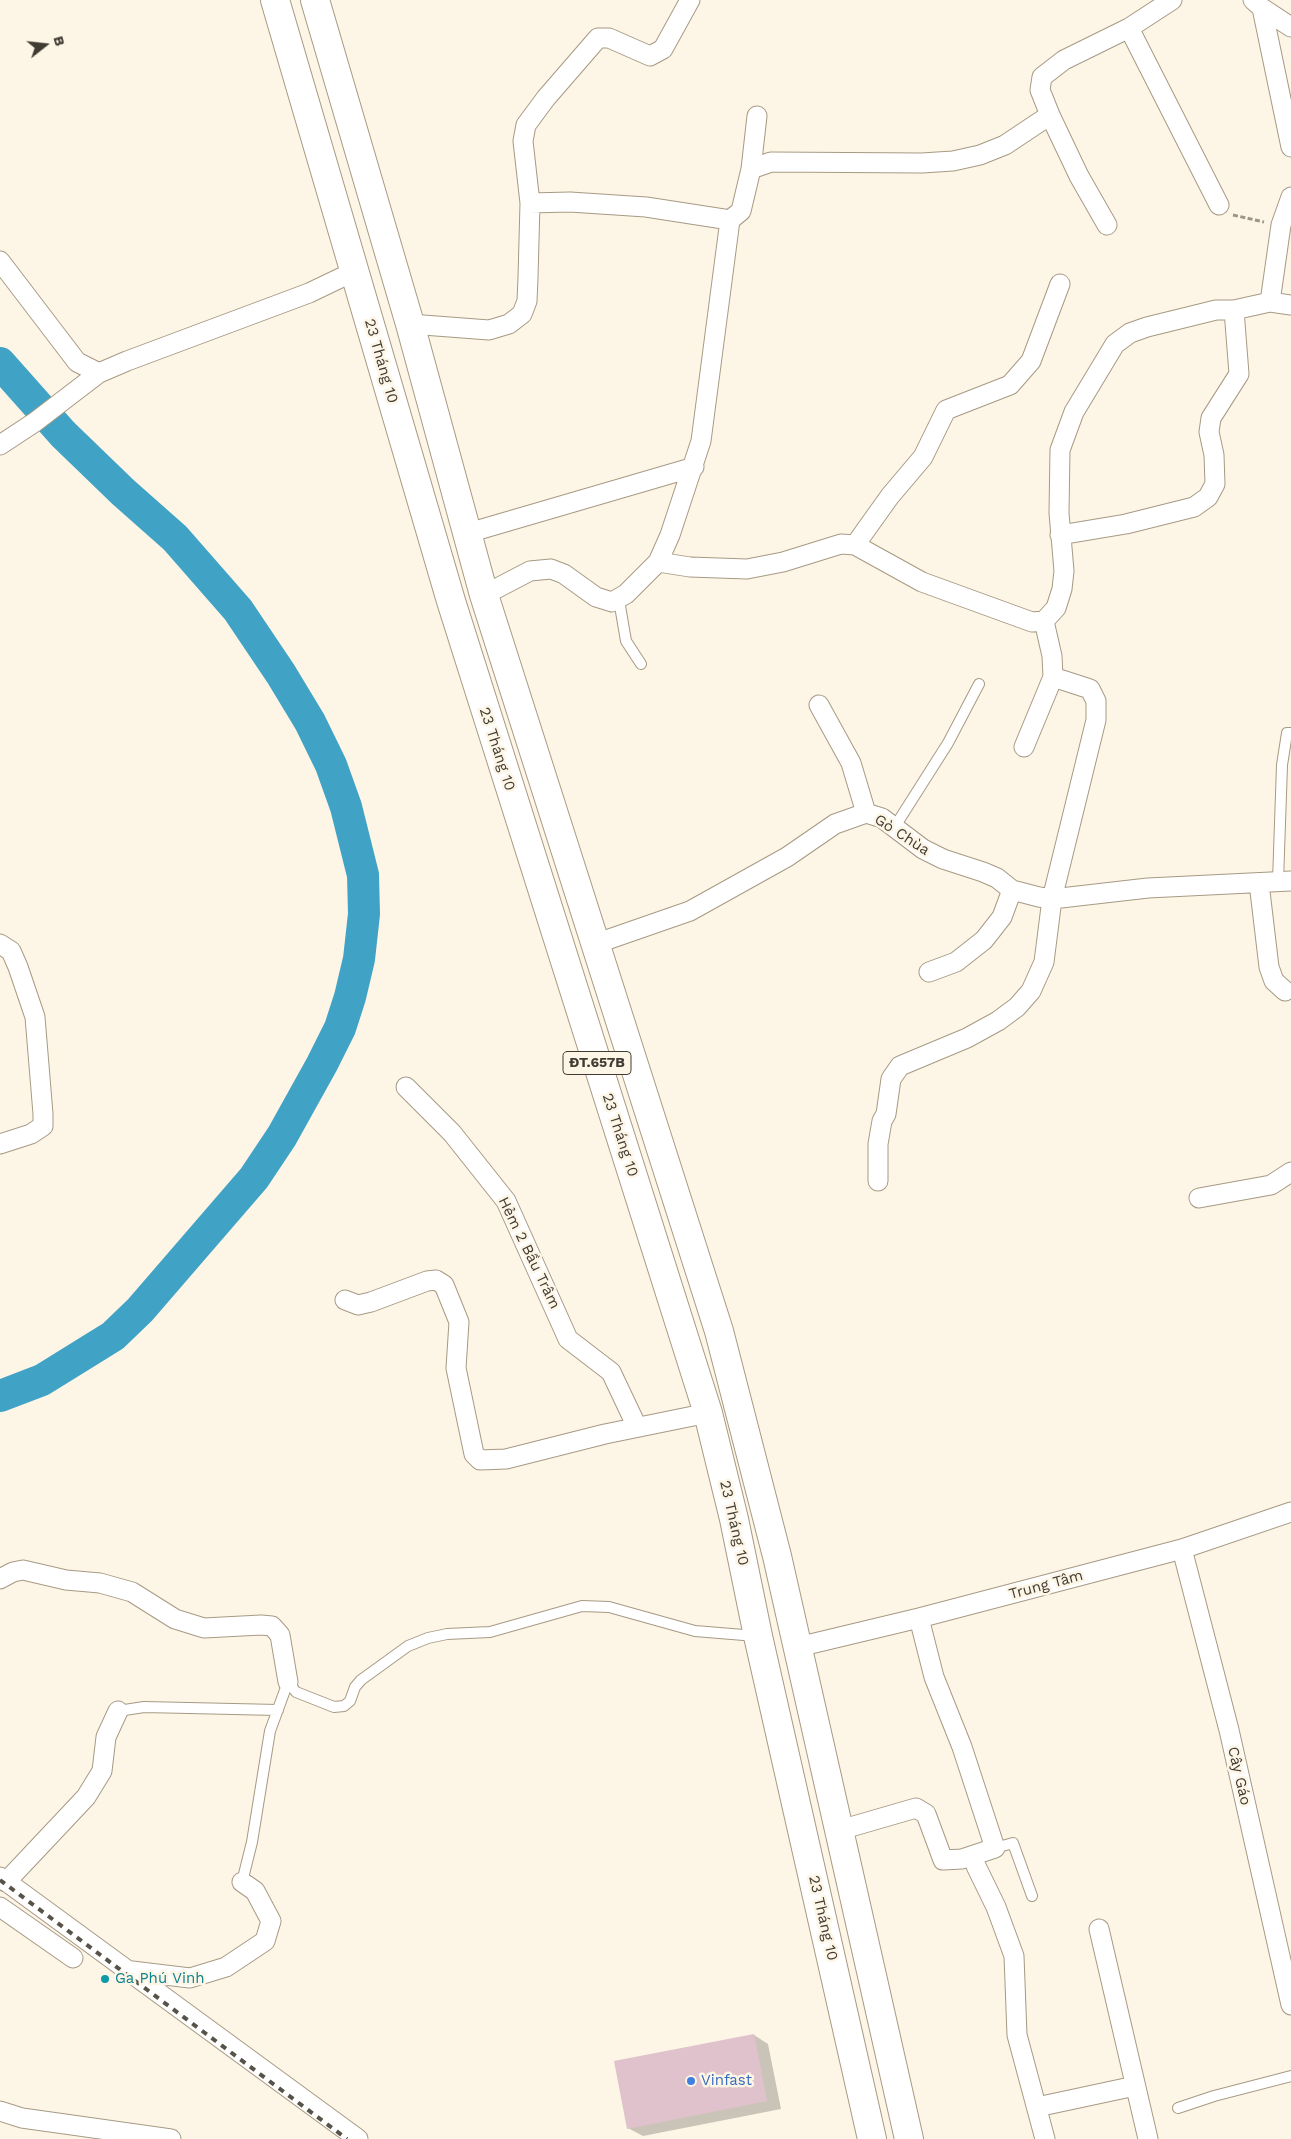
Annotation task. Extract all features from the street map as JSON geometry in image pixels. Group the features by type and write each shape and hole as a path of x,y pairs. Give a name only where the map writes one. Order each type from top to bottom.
{"main road":[{"name":"23 Tháng 10","path":"275,0 453,609 708,1414 734,1519 872,2139"},
{"name":"ĐT.657B","path":"315,0 410,324 484,595 719,1330 746,1430 798,1647 909,2139"},
{"path":"355,271 391,260"},
{"path":"761,1646 798,1647"}],"street":[{"path":"410,324 489,330 509,324 522,314 527,301 530,203 523,140 526,125 546,98 598,38 609,38 650,56 663,49 690,0"},
{"path":"1107,225 1079,176 1050,115 1040,90 1042,76 1064,60 1129,28 1172,0"},
{"path":"1257,4 1291,27"},
{"path":"1257,4 1291,147"},
{"path":"1129,28 1219,205"},
{"path":"751,169 771,162 922,163 953,161 980,155 1005,145 1050,115"},
{"path":"484,595 530,571 552,569 564,574 604,601 619,600 658,562 694,467 707,409 730,220 741,211 751,169 757,116"},
{"path":"1270,302 1281,225 1291,197"},
{"path":"530,203 570,202 646,207 730,220"},
{"path":"0,262 77,362 99,373"},
{"path":"4,443 99,373 310,293 355,271"},
{"path":"855,545 890,496 923,457 946,410 1010,384 1031,361 1060,284"},
{"path":"658,562 690,567 747,569 783,562 841,544 855,545 922,582 1032,622 1044,621 1056,608 1062,589 1063,562 1060,535 1059,460 1063,439 1074,412 1115,344 1130,333 1216,310 1234,310 1270,302 1291,305"},
{"path":"1060,535 1126,524 1194,507 1208,497 1215,484 1214,456 1209,432 1211,418 1239,374 1234,310"},
{"path":"468,533 694,467"},
{"path":"1024,747 1054,677 1052,656 1044,621"},
{"path":"878,1181 878,1144 891,1079 900,1066 985,1029 1017,1007 1031,991 1044,962 1052,900 1096,720 1096,702 1090,689 1054,677"},
{"path":"819,705 848,757 866,813"},
{"name":"Gò Chùa","path":"596,944 690,910 786,857 835,824 866,813 882,818 922,849 943,859 990,875 1012,890 1052,900 1148,888 1284,881"},
{"path":"1259,883 1269,967 1274,981 1284,991"},
{"path":"930,972 956,962 984,940 1002,917 1012,890"},
{"path":"0,944 11,951 35,1017 43,1114 43,1126 31,1134 0,1144"},
{"name":"Hẻm 2 Bầu Trâm","path":"406,1087 452,1133 506,1201 568,1339 611,1372 637,1427"},
{"path":"1199,1198 1271,1184 1291,1172"},
{"path":"345,1300 358,1305 371,1302 427,1280 436,1280 444,1285 459,1322 456,1368 474,1454 480,1460 506,1459 637,1427 708,1414"},
{"name":"Trung Tâm","path":"798,1647 919,1618 1182,1549 1291,1512"},
{"name":"Cây Gáo","path":"1182,1549 1229,1730 1291,2005"},
{"path":"0,1579 14,1572 35,1572 66,1580 100,1583 132,1592 187,1624 204,1628 261,1624 272,1626 280,1635 288,1682"},
{"path":"840,1830 916,1808 926,1814 943,1860 962,1860 995,1848 962,1747 934,1677 919,1618"},
{"path":"118,1711 106,1737 102,1771 86,1797 3,1879 358,2139"},
{"path":"976,1866 996,1907 1014,1956 1017,2035 1045,2139"},
{"path":"130,1971 190,1978 226,1967 265,1941 271,1921 256,1891 242,1882"},
{"path":"0,1907 73,1958"},
{"path":"1099,1928 1148,2139"},
{"path":"1037,2107 1135,2086"},
{"path":"0,2111 22,2118 171,2139"}],"lane":[{"path":"619,600 626,641 641,664"},
{"path":"894,828 939,758 978,684"},
{"path":"1284,881 1282,765 1287,733 1291,733"},
{"path":"288,1682 296,1692 334,1707 344,1706 350,1701 355,1687 361,1680 408,1646 428,1638 447,1634 490,1632 517,1627 582,1606 609,1607 696,1631 761,1646"},
{"path":"242,1882 252,1842 270,1731 288,1682"},
{"path":"118,1711 144,1707 278,1710"},
{"path":"995,1848 1013,1843 1032,1896"},
{"path":"1178,2108 1214,2096 1291,2076"}],"path":[{"path":"1219,205 1224,212 1238,217 1281,225"}],"building":[{"name":"Vinfast","path":"754,2034 767,2101 627,2129 614,2061"}],"waterway":[{"path":"0,363 63,434 123,492 175,538 238,610 281,674 310,722 331,765 346,807 363,875 364,914 359,959 340,1028 282,1136 254,1178 140,1310 113,1336 42,1380 0,1396"}],"railway":[{"path":"0,1880 347,2139"}],"place":[{"name":"Ga Phú Vinh","path":"105,1979"},
{"name":"Vinfast","path":"691,2081"}]}
